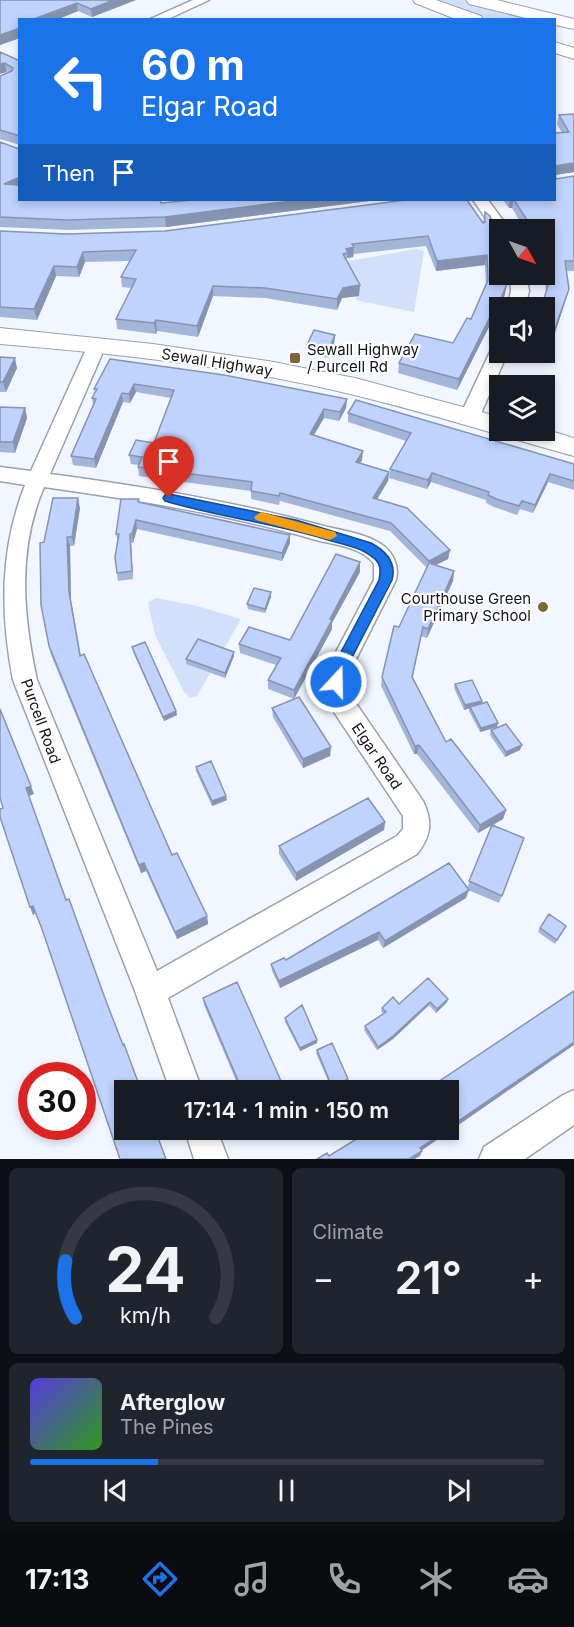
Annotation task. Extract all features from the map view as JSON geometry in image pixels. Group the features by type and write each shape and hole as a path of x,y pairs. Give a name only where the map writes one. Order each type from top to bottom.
{"highway":[{"path":"475,0 549,18"},
{"path":"508,0 574,15"},
{"path":"556,20 574,24"}],"street":[{"path":"159,18 203,0"},
{"path":"421,0 470,18"},
{"path":"556,47 574,54"},
{"path":"481,201 494,219"},
{"name":"Sewall Highway","path":"0,336 174,354 307,377 489,423"},
{"name":"Purcell Road","path":"97,345 23,512 16,544 15,622 25,680 150,991 182,1080"},
{"path":"469,418 494,363"},
{"path":"553,441 574,447"},
{"path":"0,474 37,480"},
{"name":"Elgar Road","path":"37,480 114,488 189,501 296,525 377,552 385,561 388,570 386,580 338,671 337,693 414,810 418,821 414,838 407,845 295,910 150,991"},
{"path":"496,1159 574,1106"},
{"path":"204,1140 211,1159"}],"shaded area":[{"path":"432,0 464,0 540,18 484,18"},
{"path":"416,249 424,251 414,312 356,300 357,292 344,262"},
{"path":"157,598 197,606 241,619 197,696 190,698 184,692 155,635 148,602"}],"building":[{"path":"0,0 113,0 91,9 77,3 36,18 18,18 18,29 0,35"},
{"path":"0,52 18,60 18,135 0,130 0,76 12,71 13,68 5,63 0,64"},
{"path":"574,114 574,163 556,166 556,133 569,132 559,115"},
{"path":"0,142 18,149 18,178 4,184 18,185 18,201 160,201 161,203 292,201 165,217 67,220 0,217"},
{"path":"574,176 574,261 565,261 569,289 555,328 555,297 544,297 548,286 555,285 555,219 526,219 515,201 556,201 556,179"},
{"path":"398,201 468,201 483,223 485,212 491,219 489,219 489,285 507,285 502,297 489,297 489,319 459,379 399,363 415,334 453,343 467,318 471,319 488,280 487,255 437,261 428,236 352,244 354,247 346,249 348,253 343,254 360,285 343,288 337,299 265,288 213,286 197,326 156,320 154,323 116,319 136,279 121,277 136,250 83,252 77,267 54,266 34,309 0,307 0,231 67,234 165,231"},
{"path":"314,330 335,335 329,348 307,345"},
{"path":"0,357 15,358 3,382 0,382"},
{"path":"110,359 224,375 347,399 340,412 324,409 310,434 363,451 356,462 389,472 373,498 407,508 450,550 429,561 391,523 280,493 279,496 251,491 252,482 138,467 142,457 129,455 136,440 154,443 174,390 134,384 129,394 122,393 94,459 71,456 96,399 92,398 97,389 94,389"},
{"path":"356,400 489,439 489,441 574,464 574,481 550,474 535,505 522,501 519,506 496,499 488,495 489,492 432,473 428,480 390,469 411,433 348,413"},
{"path":"0,407 25,408 13,442 0,442"},
{"path":"53,498 78,498 72,537 67,537 69,592 80,656 84,654 172,855 177,853 207,916 175,932 144,863 139,865 49,646 41,605 40,543 44,542"},
{"path":"121,499 139,499 138,502 290,535 282,553 136,520 132,534 130,534 132,571 117,573 115,557 119,534 116,534"},
{"path":"336,554 360,562 330,619 332,620 294,690 268,680 281,658 239,644 249,627 290,640"},
{"path":"429,563 454,571 428,629 423,627 412,677 446,742 451,739 506,810 480,825 419,745 415,746 382,677 394,626 399,627"},
{"path":"254,588 271,592 265,609 247,604"},
{"path":"198,639 234,652 225,673 186,659"},
{"path":"145,642 176,711 163,717 132,647"},
{"path":"472,680 482,701 465,705 455,684"},
{"path":"299,697 331,747 303,759 272,708"},
{"path":"487,702 498,723 481,728 470,707"},
{"path":"0,709 31,786 26,788 66,900 69,899 137,1080 114,1080 114,1140 159,1140 166,1159 120,1159 96,1088 96,1062 87,1062 42,929 33,906 30,907 0,817 0,809 3,808 0,798"},
{"path":"506,724 522,745 506,752 491,730"},
{"path":"211,761 226,796 212,801 196,767"},
{"path":"368,798 385,822 296,873 279,846"},
{"path":"492,825 524,838 502,896 469,881"},
{"path":"449,863 469,890 385,941 379,932 279,981 271,964 284,958 286,960"},
{"path":"549,914 566,926 557,940 540,928"},
{"path":"428,978 448,999 437,1009 430,1002 378,1047 365,1026 386,1012 382,1008 393,997 399,1004"},
{"path":"237,982 281,1080 238,1080 203,998"},
{"path":"574,991 574,1042 459,1120 459,1080 441,1080"},
{"path":"302,1005 317,1040 300,1048 285,1018"},
{"path":"332,1043 348,1079 329,1080 317,1050"},
{"path":"355,1140 432,1140 420,1148 422,1151 409,1159 317,1159 327,1153 329,1156"}],"slow traffic":[{"path":"261,517 330,536"}],"place":[{"name":"Sewall Highway / Purcell Rd","path":"295,358"},
{"name":"Courthouse Green Primary School","path":"543,607"}],"route":[{"path":"169,498 296,525 377,552 385,561 388,570 386,580 338,671 336,682"}]}
